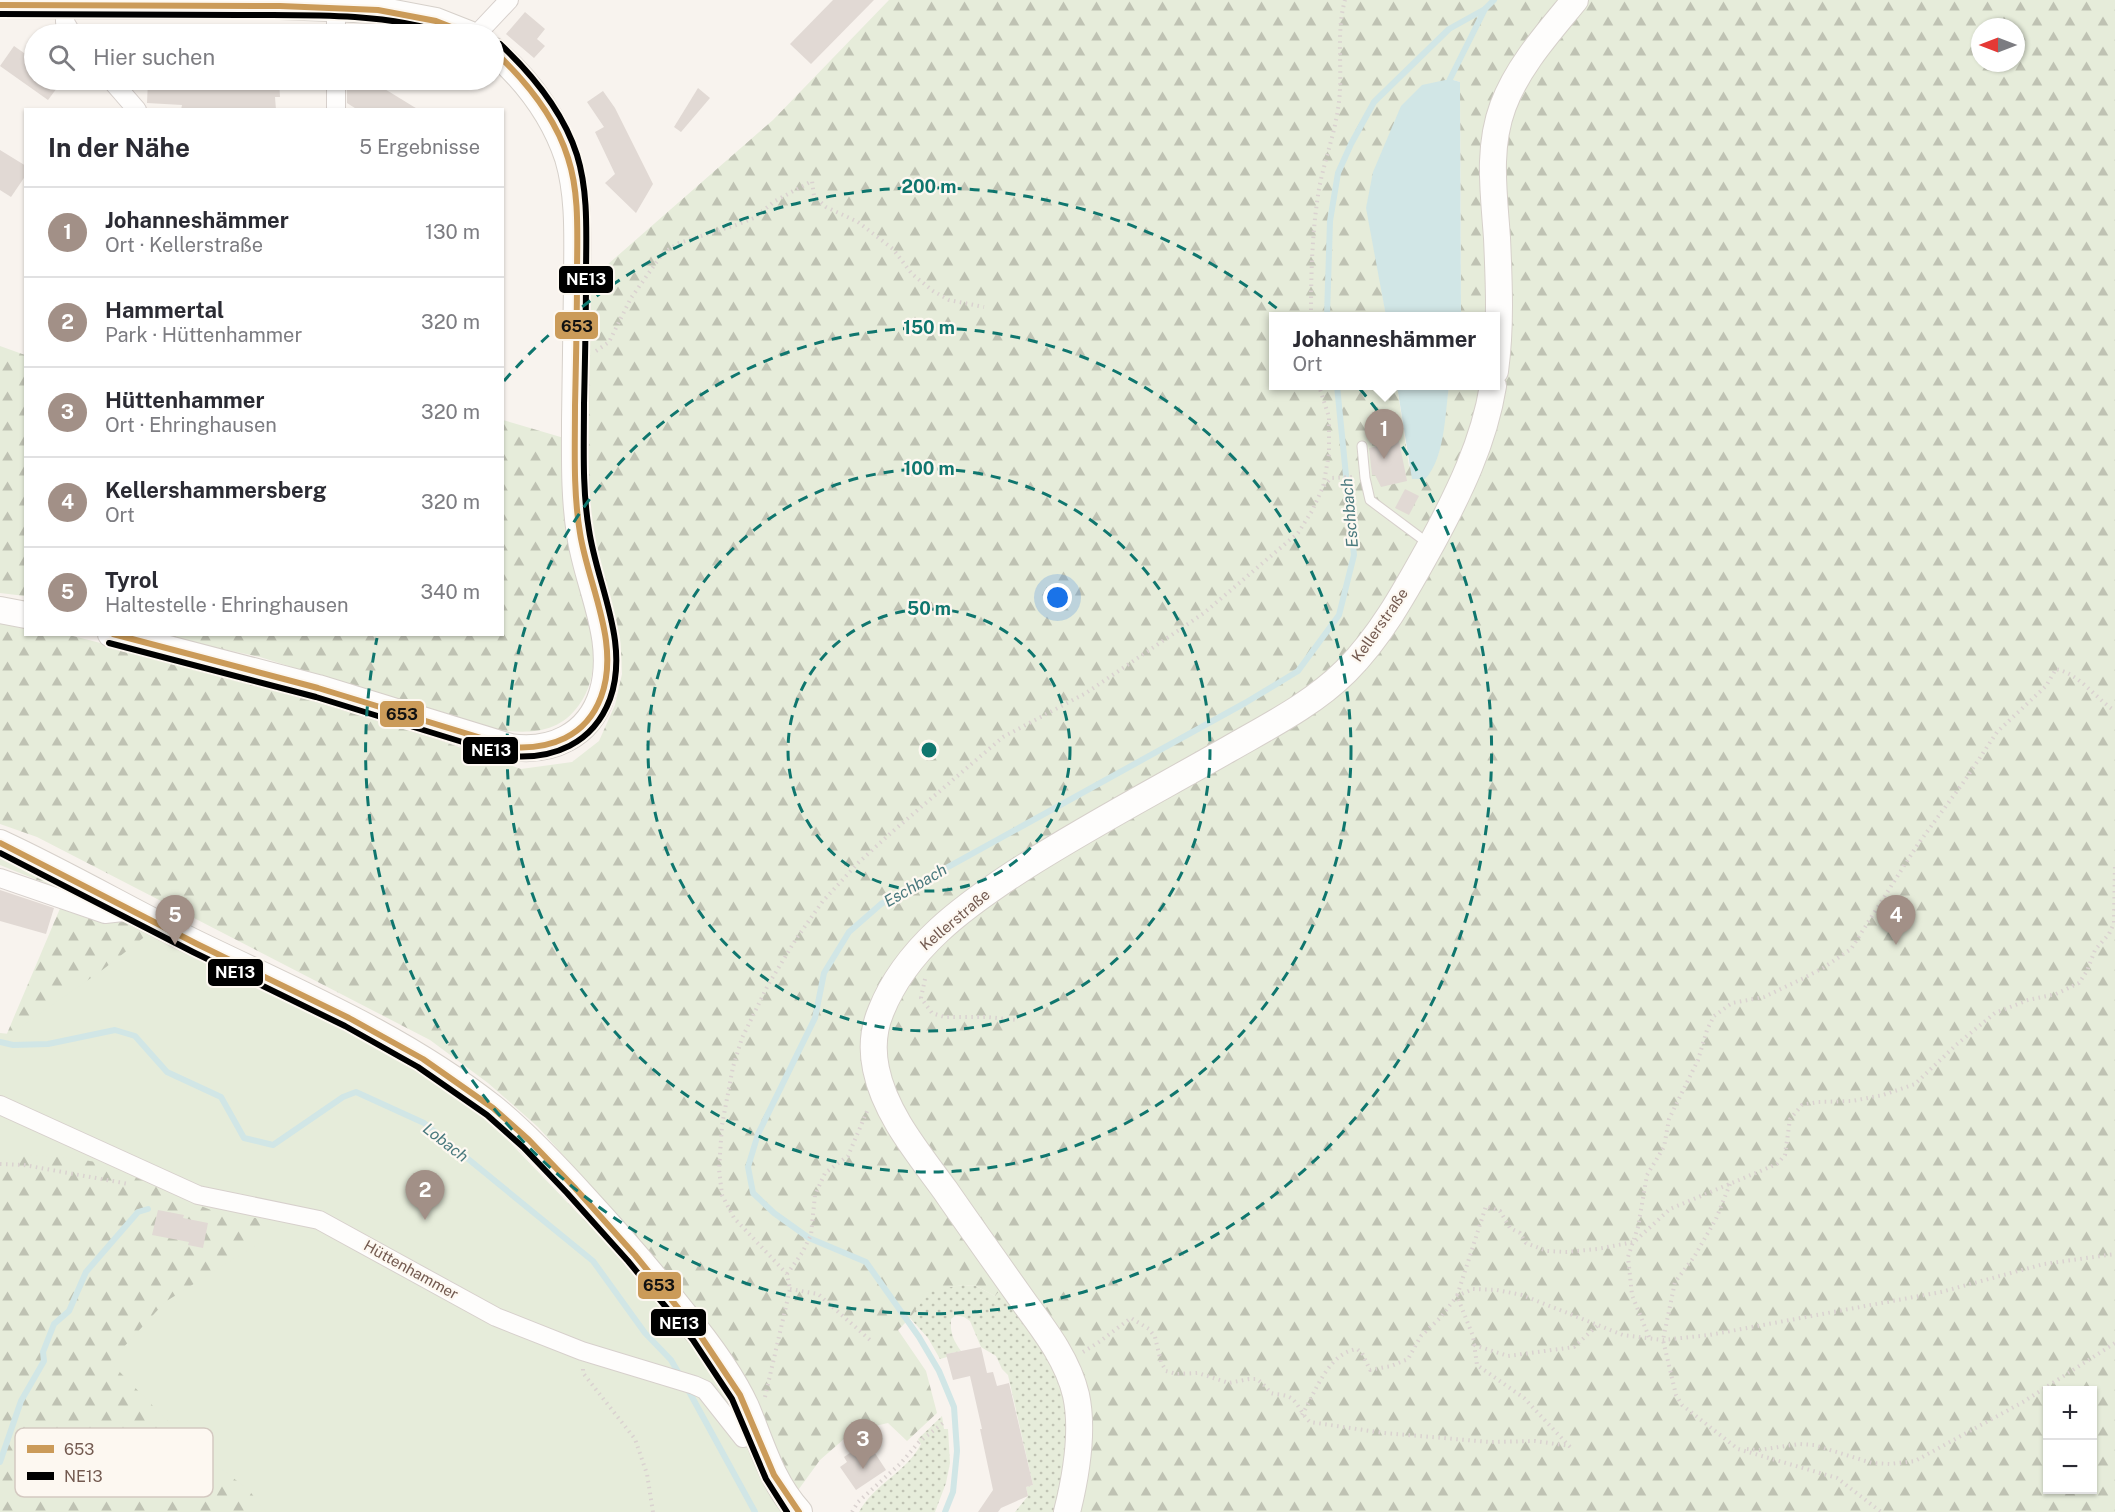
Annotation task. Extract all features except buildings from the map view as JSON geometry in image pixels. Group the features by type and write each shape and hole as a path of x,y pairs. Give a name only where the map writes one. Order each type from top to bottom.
{"main road":[{"path":"1499,312 1493,175 1496,133 1503,106 1517,76 1575,0"},
{"path":"0,5 336,8 378,10 420,17 444,24"},
{"path":"119,636 318,688 510,747 541,748 565,741 576,734 592,715 602,693 606,669 603,626 584,557 578,519 575,465 576,208 568,158 558,133 532,91 504,62"},
{"name":"Kellerstraße","path":"1067,1512 1073,1485 1079,1428 1076,1394 1062,1360 1033,1314 923,1160 893,1112 879,1082 874,1057 876,1026 884,1004 899,977 928,940 993,888 1041,856 1274,723 1332,684 1370,643 1431,545 1476,450 1492,390"},
{"path":"0,610 24,615"},
{"path":"0,843 370,1028 432,1064 494,1109 567,1180 628,1246 685,1315 730,1379 745,1406 778,1486 799,1512"}],"street":[{"path":"486,24 509,0"},
{"path":"65,6 66,24"},
{"path":"336,8 336,24"},
{"path":"119,90 134,108"},
{"path":"336,90 336,108"},
{"path":"0,878 105,914 132,911"},
{"name":"Hüttenhammer","path":"0,1105 198,1195 319,1220 496,1317 582,1352 670,1377 705,1390 743,1438 756,1436"}],"lane":[{"path":"1362,446 1370,500 1431,545"}],"path":[{"path":"1311,312 1313,231 1319,187 1338,109 1341,15 1345,0"},
{"path":"576,365 609,342 631,298 663,253 679,243 754,218 775,201 812,181 814,196 826,207 858,222 893,249 912,274 933,291 949,300 984,307"},
{"path":"764,1398 790,1289 787,1274 728,1209 719,1184 719,1169 724,1113 733,1067 742,1038 768,985 823,901 858,863 909,817 1003,737 1086,693 1204,613 1298,532 1312,511 1323,487 1329,454 1329,417 1320,390"},
{"path":"1323,487 1331,478 1365,478"},
{"path":"1649,1337 1632,1295 1628,1257 1634,1242 1647,1175 1664,1147 1669,1119 1698,1060 1714,1016 1732,1003 1764,996 1804,978 1851,949 1918,844 1997,732 2046,686 2056,669 2068,672 2082,681 2104,704 2115,711"},
{"path":"1302,1415 1332,1363 1342,1355 1357,1349 1362,1353 1370,1370 1401,1364 1408,1359 1421,1336 1440,1318 1457,1296 1486,1206 1500,1211 1510,1228 1520,1233 1526,1243 1547,1251 1587,1250 1634,1242 1670,1209 1777,1164 1785,1155 1790,1119 1802,1105 1852,1101 1883,1095 1914,1084 1995,1013 2028,1000 2056,994 2079,982 2087,972 2095,950 2109,934 2114,923 2115,866"},
{"path":"926,974 921,998 932,1013 944,1017 1018,1020"},
{"path":"787,1274 811,1235 814,1195 825,1173 848,1156 870,1105"},
{"path":"0,1164 24,1165 129,1185"},
{"path":"1730,1184 1716,1219 1694,1257 1675,1282 1663,1340 1676,1395 1682,1405 1738,1449 1837,1478 1881,1512"},
{"path":"1457,1296 1473,1289 1497,1290 1522,1295 1623,1335 1663,1340 1709,1335 1941,1292 2044,1264 2115,1254"},
{"path":"790,1289 818,1294 870,1340"},
{"path":"1062,1360 1081,1353 1131,1318 1149,1329 1155,1337 1161,1362 1166,1371 1177,1374 1198,1373 1229,1383 1257,1379 1271,1393 1289,1397 1310,1422 1384,1433 1490,1442 1535,1441 1570,1446 1524,1398 1477,1365 1473,1336 1457,1296"},
{"path":"1474,1345 1508,1356 1574,1347 1598,1325"},
{"path":"1738,1449 1759,1450 1799,1444 1814,1445 1872,1463 1890,1464 1915,1461 2024,1402 2115,1343"},
{"path":"582,1352 583,1373 635,1439 647,1474 653,1512"},
{"path":"852,1512 858,1502 901,1463 919,1442 944,1423"}],"green space":[{"path":"889,0 1560,0 1515,58 1491,101 1482,142 1489,312 1461,312 1460,82 1450,79 1380,278 1385,312 1269,312 1269,390 1398,390 1409,466 1438,455 1448,390 1481,390 1475,423 1457,468 1409,560 1369,629 1348,654 1300,694 965,894 864,1042 1004,1286 995,1296 976,1286 963,1285 929,1291 910,1318 898,1330 926,1371 937,1413 907,1441 888,1423 853,1431 820,1460 796,1493 712,1332 651,1254 538,1127 488,1083 430,1040 37,837 0,824 0,621 24,626 24,636 73,636 329,701 521,769 572,762 599,741 615,705 622,674 620,637 598,561 587,494 586,396 591,279 773,120"},
{"path":"1585,0 2115,0 2115,1512 1076,1512 1087,1408 925,1148 889,1084 882,1047 893,1002 944,937 1038,869 1321,703 1484,454 1488,390 1500,390 1500,312 1493,312 1505,137 1525,80"},
{"path":"0,346 24,355 24,596 0,593"},
{"path":"504,420 564,438 565,525 588,617 593,663 589,685 579,705 560,723 550,728 527,732 488,729 260,657 168,636 504,636"},
{"path":"0,855 70,888 490,1122 635,1273 694,1347 735,1413 781,1512 0,1512 0,1050 67,892 0,865"},
{"path":"152,931 390,1050 463,1099 490,1122 635,1273 717,1381 781,1512 266,1512 248,1489 213,1463 213,1428 175,1428 110,1362 165,1302 259,1243 274,1223 211,1210 131,1173 99,1163 50,1156 0,1155 0,1033 10,1034 101,971"},
{"path":"963,1285 976,1286 995,1296 1004,1286 1058,1369 1071,1422 1058,1512 1015,1512 1028,1496 1026,1487 1033,1485 1008,1375 1002,1369 996,1356 981,1347 970,1321 956,1315 951,1319 953,1336 961,1351 947,1354 947,1357 940,1359 928,1338 910,1318 929,1290"},
{"path":"942,1416 944,1429 948,1429 950,1463 946,1483 935,1512 859,1512 865,1502 915,1454 921,1444 918,1439"}],"shaded area":[{"path":"1450,79 1460,82 1461,312 1385,312 1366,208 1373,172 1401,106 1422,85"},
{"path":"1398,390 1449,390 1437,460 1425,479 1412,479"}],"waterway":[{"name":"Eschbach","path":"1327,312 1330,221 1338,173 1351,144 1374,102 1449,29 1485,9 1494,0"},
{"path":"1450,79 1485,9"},
{"name":"Eschbach","path":"945,1512 953,1492 957,1451 954,1407 939,1371 919,1337 866,1262 809,1238 774,1213 753,1193 748,1167 758,1134 815,1018 824,973 849,932 881,904 1245,703 1298,671 1339,615 1354,555 1337,390"},
{"name":"Lobach","path":"0,1042 13,1045 48,1044 115,1030 135,1036 167,1072 221,1097 244,1138 273,1145 343,1097 356,1092 424,1123 593,1261 645,1333 671,1360 681,1377"},
{"path":"0,1462 21,1401 44,1361 43,1352 54,1324 69,1311 86,1272 138,1212 148,1209"},
{"name":"Lobach","path":"686,1386 755,1512"}],"transit line":[{"name":"653","path":"0,5 280,6 378,10 444,24"},
{"name":"NE13","path":"0,14 343,16 408,24"},
{"name":"NE13","path":"109,643 316,697 508,756 541,755 570,746 582,738 603,715 615,678 616,657 610,614 593,551 585,499 586,231 581,170 564,123 535,81 504,48"},
{"name":"653","path":"121,636 318,688 510,747 539,746 565,738 586,722 594,711 601,697 606,677 607,656 601,615 584,553 576,501 577,231 574,186 568,158 555,128 538,100 504,61"},
{"name":"653","path":"0,843 197,944 349,1018 423,1059 493,1108 529,1140 574,1187 635,1255 700,1335 740,1395 774,1475 799,1512"},
{"name":"NE13","path":"0,853 193,952 345,1026 418,1067 487,1115 523,1147 567,1193 628,1261 693,1340 732,1399 766,1479 787,1512"}],"place":[{"name":"Johanneshämmer","path":"1384,459"},
{"name":"Tyrol","path":"175,945"},
{"name":"Kellershammersberg","path":"1896,945"},
{"name":"Hammertal","path":"425,1220"},
{"name":"Hüttenhammer","path":"863,1469"}]}
